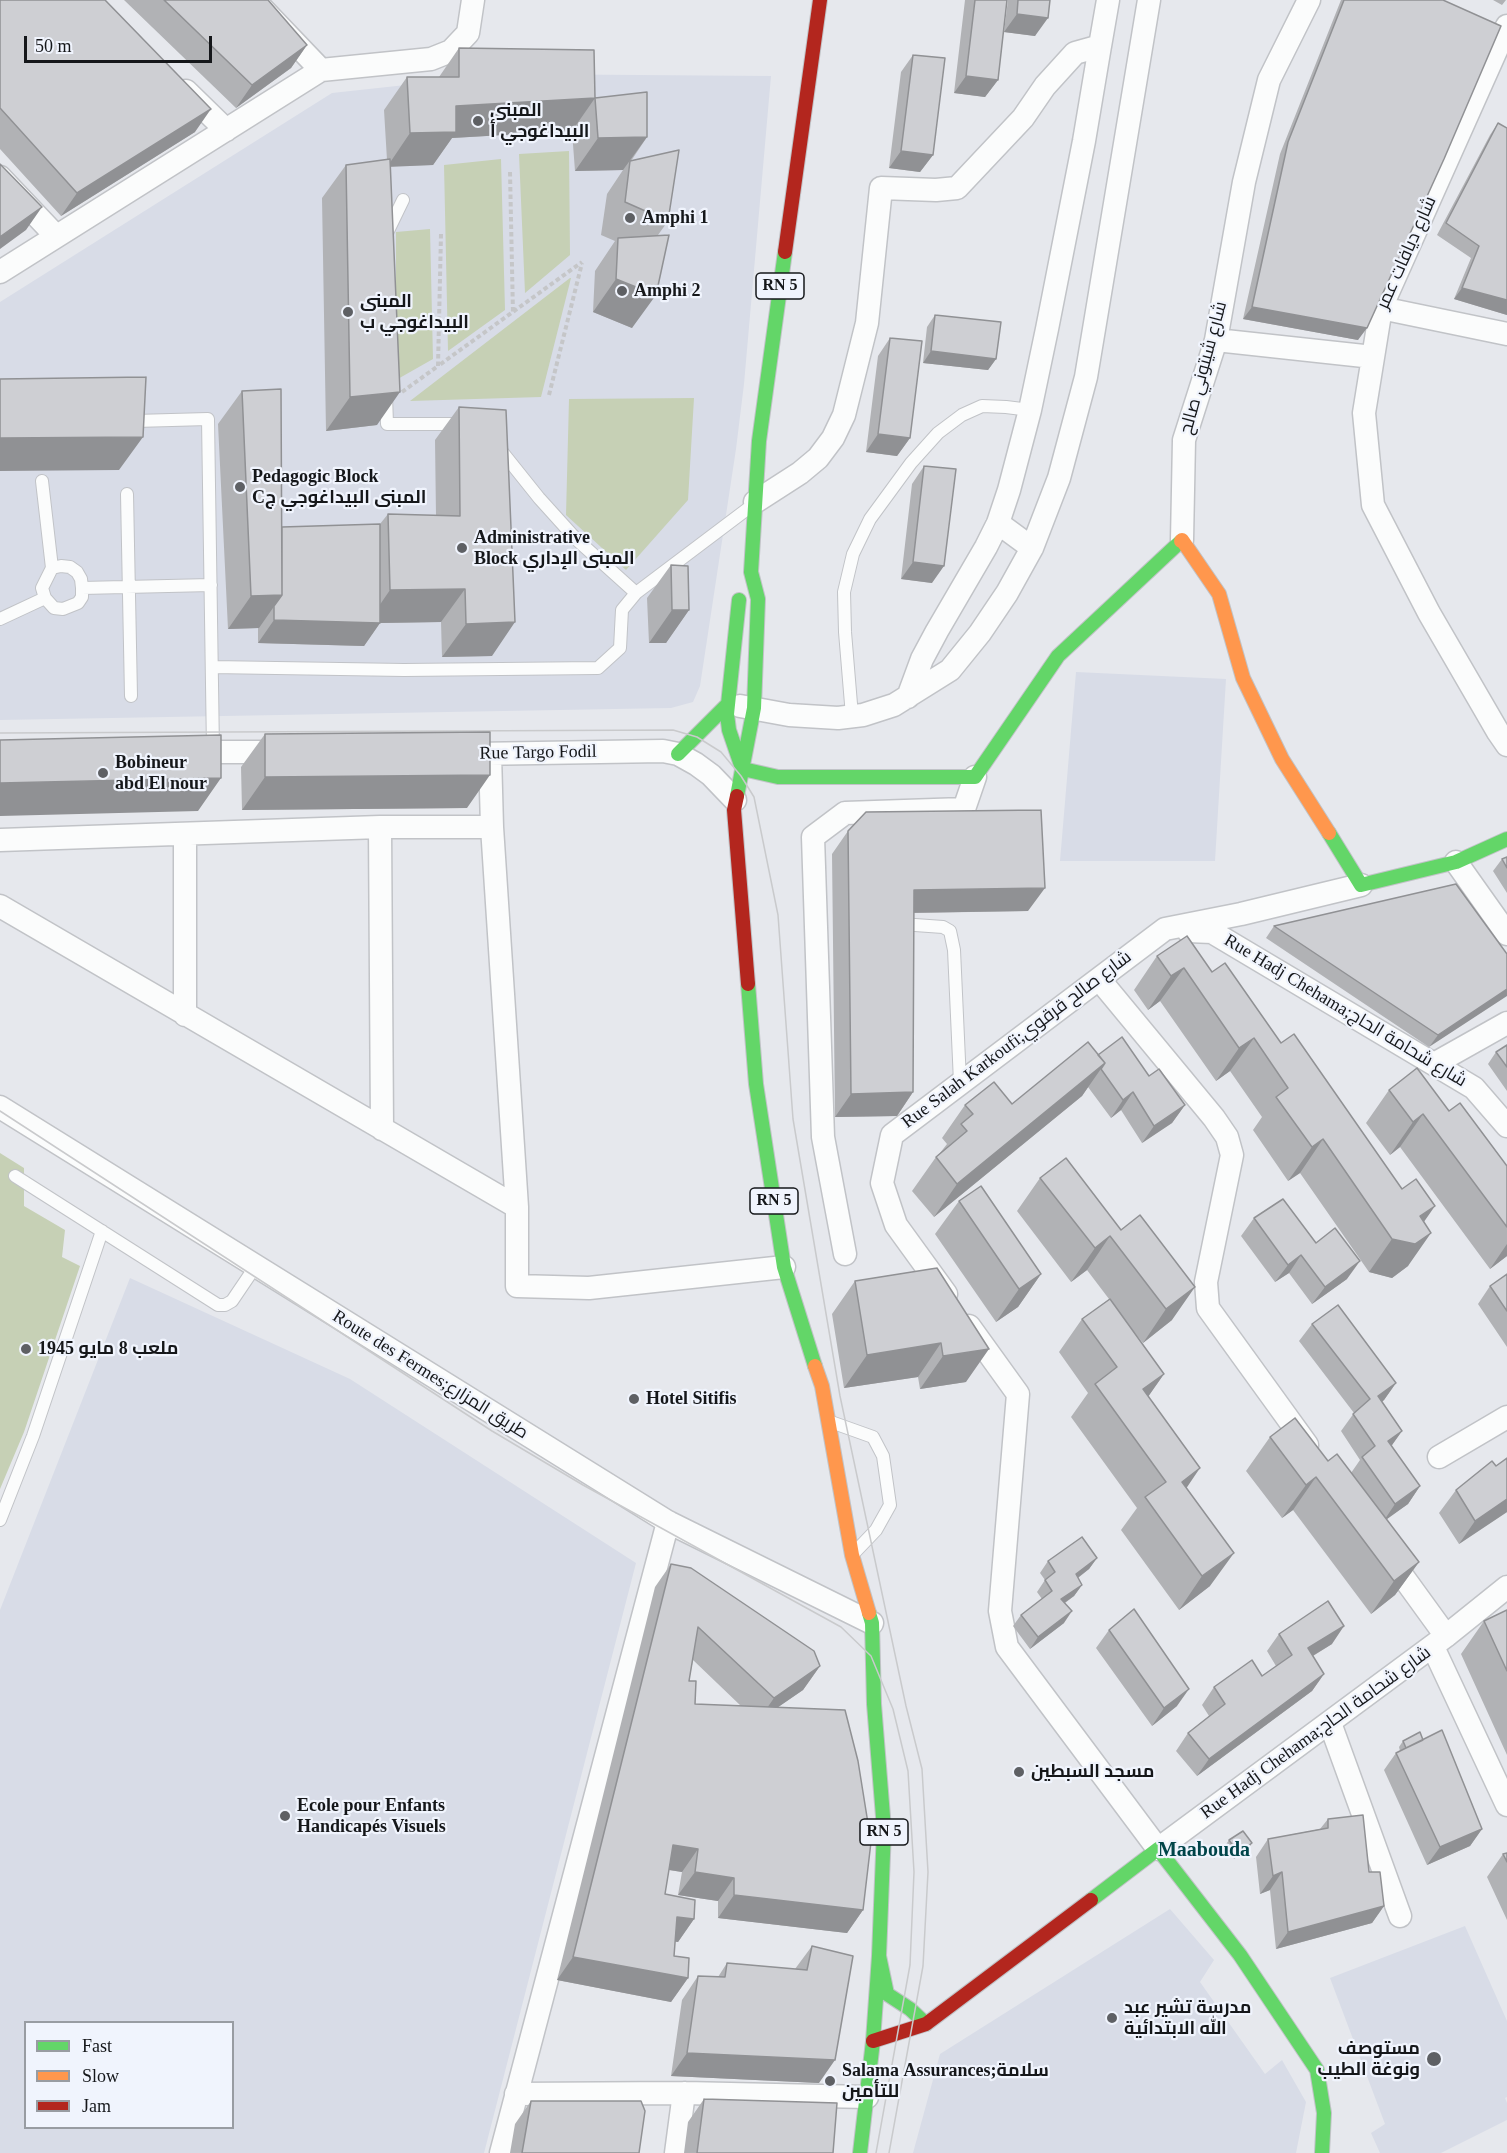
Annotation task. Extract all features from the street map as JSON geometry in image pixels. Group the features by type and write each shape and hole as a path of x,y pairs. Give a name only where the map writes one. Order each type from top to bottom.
{"main road":[{"name":"RN 5","path":"820,0 765,389 751,572 758,599 754,708 735,800 735,820 756,1084 784,1267 822,1386 852,1555 872,1623 874,1704 884,1829 873,2041 860,2153"},
{"path":"743,769 778,777 975,777 1058,656 1182,540 1219,594 1243,678 1282,759 1360,885 1456,862 1507,839"},
{"name":"RN 5","path":"743,769 728,723 727,705 738,605 751,572"},
{"path":"678,754 727,705"},
{"name":"Rue Hadj Chehama;شارع شحامة الحاج","path":"873,2041 926,2024 1158,1850"},
{"name":"Rue Salah Karkoufi;شارع صالح قرقوي","path":"1158,1850 1240,1955 1317,2070 1324,2113 1322,2153"},
{"path":"879,1956 887,1994 910,2009 926,2024"}],"street":[{"path":"255,0 321,70"},
{"path":"0,272 321,70 431,59 451,51 468,33 473,0"},
{"path":"908,697 922,658 998,523 1009,490 1030,410 1081,153 1108,0"},
{"path":"727,705 816,718 863,715 894,705 950,670 980,633 1007,593 1032,548 1059,478 1086,377 1149,0"},
{"name":"شارع شيتوني صالح","path":"1182,540 1185,440 1216,339 1244,182 1269,80 1309,0"},
{"name":"شارع ديافات عمر","path":"1507,26 1381,308 1364,413 1373,505 1429,613 1497,732 1507,745"},
{"path":"755,502 800,473 818,458 833,438 844,415 867,323 881,188 936,190 957,188 1023,118 1045,86 1075,53 1100,46"},
{"path":"167,73 226,130"},
{"path":"0,177 56,236"},
{"path":"1381,308 1507,334"},
{"path":"1216,339 1372,357"},
{"path":"998,523 1032,548"},
{"name":"Rue Targo Fodil","path":"455,754 663,751 678,754 696,764 711,775 735,800"},
{"path":"165,752 305,752"},
{"path":"490,754 492,827 517,1207 517,1286 589,1288 784,1267"},
{"path":"845,1254 823,1137 813,837 845,813 964,809 975,777"},
{"path":"0,840 380,827 492,827"},
{"path":"380,827 382,1129"},
{"path":"185,834 185,1015"},
{"path":"1456,862 1507,934"},
{"name":"Rue Salah Karkoufi;شارع صالح قرقوي","path":"1158,1850 1007,1647 1000,1611 1018,1395 896,1225 882,1183 892,1135 1165,929 1241,914 1360,885"},
{"path":"0,906 517,1207"},
{"name":"Rue Hadj Chehama;شارع شحامة الحاج","path":"1165,929 1212,932 1474,1088 1507,1126"},
{"path":"1099,979 1214,1118 1227,1137 1232,1155 1206,1282 1208,1308 1320,1463"},
{"path":"1434,1064 1507,1023"},
{"name":"Route des Fermes;طريق المزارع","path":"0,1107 668,1522 872,1623"},
{"path":"1438,1457 1507,1417"},
{"path":"501,2153 668,1522"},
{"name":"Rue Hadj Chehama;شارع شحامة الحاج","path":"1376,1540 1440,1642"},
{"name":"Rue Hadj Chehama;شارع شحامة الحاج","path":"1158,1850 1440,1642 1507,1587"},
{"path":"1440,1642 1507,1805"},
{"path":"1330,1723 1400,1916"},
{"path":"516,2094 684,2093 867,2097"},
{"path":"676,2153 684,2093"}],"lane":[{"path":"382,243 403,200"},
{"path":"386,378 387,424 480,424"},
{"path":"852,716 844,592 853,554 870,519 910,463 938,433 962,415 982,406 1030,410"},
{"path":"135,421 208,419 213,751"},
{"path":"495,442 538,498 576,539 636,593"},
{"path":"42,480 52,568 42,588 45,598 54,608 63,609 78,603 82,597 82,588 77,572 70,567 52,568"},
{"path":"127,494 131,696"},
{"path":"212,667 404,670 598,668 620,648 622,610 636,593 755,502"},
{"path":"82,588 211,585"},
{"path":"0,620 45,598"},
{"path":"915,925 943,927 950,931 954,950 960,1082"},
{"path":"15,1176 218,1305 225,1305 232,1301 255,1267"},
{"path":"0,1520 36,1426 102,1231"},
{"path":"828,1421 873,1437 883,1456 890,1504 876,1530 852,1555"}],"path":[{"path":"510,172 513,314"},
{"path":"438,366 441,234"},
{"path":"400,394 582,262 549,395"}],"shaded area":[{"path":"507,74 771,76 744,384 736,449 700,686 693,702 671,708 0,720 0,302 332,93"},
{"path":"1076,672 1226,679 1215,861 1060,861"},
{"name":"Ecole pour Enfants Handicapés Visuels","path":"130,1278 350,1379 636,1563 484,2153 0,2153 0,1610"},
{"name":"مدرسة تشير عبد الله الابتدائية","path":"1170,1909 1214,1960 1200,1982 1265,2074 1282,2060 1306,2102 1296,2153 913,2153 940,2054"},
{"name":"مستوصف ونوغة الطيب","path":"1465,1926 1507,2021 1507,2097 1505,2098 1507,2120 1441,2153 1380,2153 1371,2133 1385,2124 1330,1978"}],"green space":[{"path":"569,151 570,255 525,293 519,154"},
{"path":"501,159 505,310 448,351 444,165"},
{"path":"430,229 433,359 396,380 396,232"},
{"path":"570,278 541,397 410,401"},
{"path":"694,398 688,500 626,570 566,515 569,399"},
{"name":"ملعب 8 مايو 1945","path":"0,1153 24,1168 24,1206 65,1230 62,1257 80,1266 24,1432 0,1489"}],"building":[{"path":"0,0 105,0 211,109 77,193 0,108"},
{"path":"164,0 268,0 307,45 252,85"},
{"path":"975,0 1007,0 998,80 966,76"},
{"path":"1018,0 1050,0 1048,18 1017,14"},
{"path":"1344,0 1443,0 1501,26 1444,159 1367,328 1252,307 1288,142"},
{"path":"459,48 594,50 595,98 456,106 456,132 410,133 407,77 459,77"},
{"path":"913,55 945,58 933,155 901,151"},
{"path":"647,92 647,137 598,138 595,98"},
{"path":"1498,123 1507,128 1507,300 1462,288 1479,246 1446,223"},
{"path":"679,150 668,221 625,202 630,161"},
{"path":"390,159 400,392 350,397 346,165"},
{"path":"0,164 42,207 0,237"},
{"path":"669,235 656,295 616,279 618,238"},
{"path":"935,315 1001,322 996,359 931,351"},
{"path":"890,338 922,341 910,438 878,434"},
{"path":"146,377 143,437 0,438 0,379"},
{"path":"281,389 282,595 251,596 242,391"},
{"path":"459,407 506,410 515,622 466,624 465,589 390,590 388,514 460,516"},
{"path":"924,466 956,469 944,566 913,562"},
{"path":"380,524 380,623 274,620 274,606 282,595 282,527"},
{"path":"671,565 688,566 689,610 672,610"},
{"path":"490,732 490,775 265,777 265,734"},
{"path":"221,735 221,778 0,783 0,740"},
{"path":"1041,810 1045,888 914,890 913,1092 851,1094 848,831 866,812"},
{"path":"1507,857 1507,868 1502,859"},
{"path":"1456,884 1507,954 1507,989 1438,1035 1274,926"},
{"path":"1187,936 1212,972 1225,963 1281,1043 1294,1034 1402,1189 1416,1179 1435,1206 1420,1216 1431,1233 1415,1244 1392,1239 1323,1139 1312,1147 1276,1097 1288,1088 1254,1038 1239,1048 1184,968 1171,976 1157,956"},
{"path":"1122,1037 1149,1076 1159,1069 1185,1105 1154,1126 1133,1092 1123,1100 1101,1069 1105,1063 1098,1055"},
{"path":"1088,1042 1105,1063 957,1184 936,1157 967,1131 961,1124 973,1114 965,1105 994,1082 1012,1104"},
{"path":"1507,1045 1507,1067 1496,1052"},
{"path":"1417,1068 1449,1111 1460,1103 1507,1166 1507,1227 1423,1114 1413,1122 1389,1090"},
{"path":"1066,1158 1121,1230 1140,1215 1195,1287 1166,1309 1110,1236 1095,1248 1040,1178"},
{"path":"981,1186 1041,1274 1019,1289 959,1201"},
{"path":"1283,1199 1316,1243 1335,1228 1360,1261 1325,1287 1301,1255 1288,1265 1254,1218"},
{"path":"937,1268 989,1349 943,1356 941,1343 867,1355 855,1281"},
{"path":"1507,1274 1507,1311 1490,1286"},
{"path":"1110,1299 1164,1374 1143,1389 1200,1468 1182,1482 1234,1553 1202,1576 1145,1497 1166,1482 1095,1384 1117,1367 1082,1319"},
{"path":"1338,1305 1396,1383 1378,1396 1402,1431 1388,1441 1420,1486 1395,1504 1362,1457 1375,1446 1353,1414 1370,1399 1312,1324"},
{"path":"1295,1418 1328,1461 1337,1454 1419,1562 1394,1581 1316,1477 1306,1485 1270,1437"},
{"path":"1507,1458 1507,1499 1475,1521 1456,1490 1492,1461 1496,1466"},
{"path":"1082,1537 1097,1558 1076,1574 1082,1585 1061,1599 1072,1611 1038,1637 1021,1615 1052,1591 1045,1580 1055,1572 1048,1561"},
{"path":"671,1564 691,1568 814,1651 820,1666 774,1698 698,1627 689,1681 696,1681 695,1704 845,1710 858,1761 871,1842 863,1910 734,1895 734,1878 695,1872 698,1849 673,1845 665,1894 695,1900 694,1919 677,1917 674,1956 689,1958 688,1978 573,1957"},
{"path":"1328,1601 1344,1626 1308,1648 1324,1674 1209,1759 1188,1733 1225,1704 1214,1687 1252,1660 1262,1676 1292,1655 1279,1634"},
{"path":"1134,1609 1189,1689 1164,1708 1109,1630"},
{"path":"1507,1610 1507,1671 1484,1621"},
{"path":"1442,1730 1482,1829 1440,1847 1396,1753"},
{"path":"1420,1732 1423,1740 1406,1748 1403,1741"},
{"path":"1363,1815 1369,1872 1380,1872 1384,1906 1288,1932 1282,1872 1273,1876 1268,1839 1328,1828 1328,1819"},
{"path":"1243,1831 1252,1843 1238,1853 1229,1840"},
{"path":"812,1946 853,1956 835,2060 687,2053 698,1976 725,1977 727,1963 807,1970"},
{"path":"704,2099 837,2103 833,2153 697,2153"},
{"path":"531,2101 641,2101 645,2111 639,2153 522,2153"}],"tram line":[{"path":"0,733 673,730 697,737 721,752 741,776 754,797 778,915 793,1119 840,1396 906,1706 922,1769 928,1872 923,1966 889,2153"},
{"path":"0,1111 492,1431 583,1485 841,1627 871,1656 893,1709 908,1771 914,1872 910,1965 876,2153"}],"traffic: fast":[{"path":"737,796 754,708 758,599 751,572 759,441 785,252"},
{"path":"743,769 778,777 975,777 1058,656 1181,541"},
{"path":"739,600 727,714 729,730 742,768"},
{"path":"678,754 727,705"},
{"path":"1329,833 1361,885 1456,862 1507,839"},
{"path":"748,984 756,1084 784,1267 815,1366"},
{"path":"860,2153 873,2041 884,1829 874,1704 872,1623 869,1613"},
{"path":"1091,1900 1158,1849 1240,1955 1317,2070 1324,2113 1322,2153"},
{"path":"879,1956 887,1994 910,2009 926,2024"}],"traffic: slow":[{"path":"1181,541 1219,594 1243,678 1282,759 1329,833"},
{"path":"815,1366 822,1386 852,1555 869,1613"}],"traffic: jam":[{"path":"785,252 820,0"},
{"path":"737,796 734,810 748,984"},
{"path":"873,2041 926,2024 1091,1900"}],"place":[{"name":"المبنى البيداغوجي أ","path":"478,121"},
{"name":"Amphi 1","path":"630,218"},
{"name":"Amphi 2","path":"622,291"},
{"name":"المبنى البيداغوجي ب","path":"348,312"},
{"name":"Pedagogic Block Cالمبنى البيداغوجي ج","path":"240,487"},
{"name":"Administrative Block المبنى الإداري","path":"462,548"},
{"name":"Bobineur abd El nour","path":"103,773"},
{"name":"ملعب 8 مايو 1945","path":"26,1349"},
{"name":"Hotel Sitifis","path":"634,1399"},
{"name":"مسجد السبطين","path":"1019,1772"},
{"name":"Ecole pour Enfants Handicapés Visuels","path":"285,1816"},
{"name":"مدرسة تشير عبد الله الابتدائية","path":"1112,2018"},
{"name":"مستوصف ونوغة الطيب","path":"1434,2059"},
{"name":"Salama Assurances;سلامة للتأمين","path":"830,2081"}],"district":[{"name":"Maabouda","path":"1204,1851"}]}
